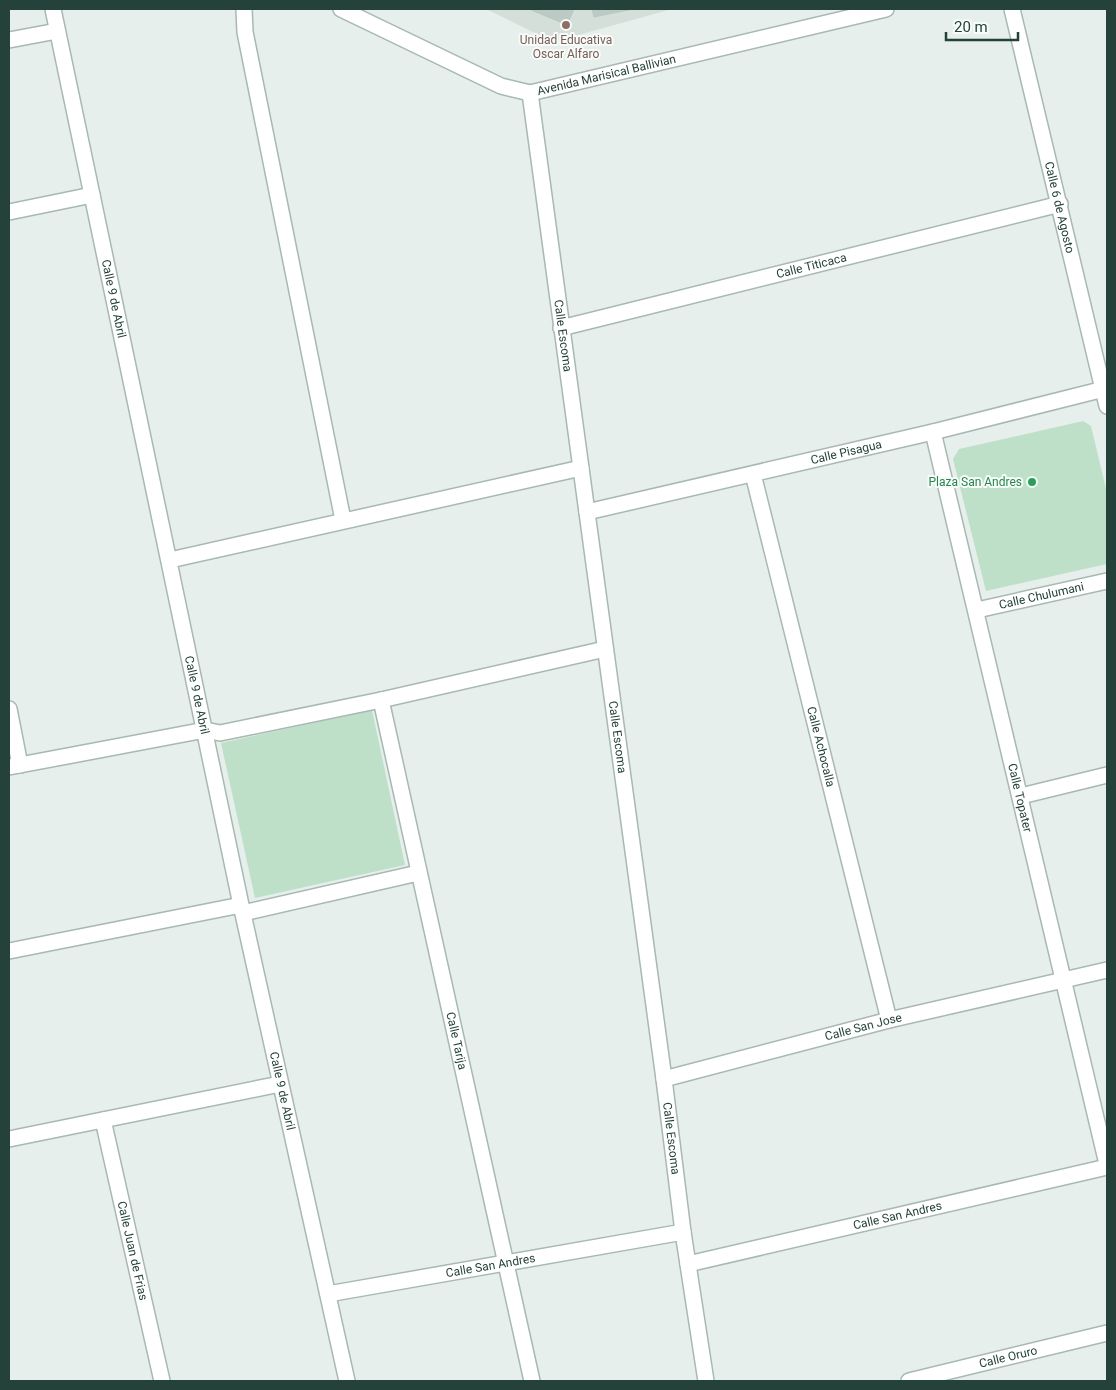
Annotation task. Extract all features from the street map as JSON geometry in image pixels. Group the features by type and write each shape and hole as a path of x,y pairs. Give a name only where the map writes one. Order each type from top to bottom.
{"street":[{"name":"Calle 9 de Abril","path":"53,9 206,730 242,909 347,1381"},
{"path":"244,9 245,32 343,520"},
{"name":"Avenida Marisical Ballivian","path":"341,9 501,86 530,93 886,9"},
{"name":"Calle 6 de Agosto","path":"1012,9 1107,406"},
{"path":"9,40 57,31"},
{"name":"Calle Escoma","path":"530,93 560,328 587,512 683,1232 706,1381"},
{"path":"9,212 92,195"},
{"name":"Calle Titicaca","path":"560,328 1060,204"},
{"name":"Calle Pisagua","path":"587,512 933,432 1104,389"},
{"name":"Calle Topater","path":"933,432 977,610 1107,1165"},
{"path":"170,560 581,468"},
{"name":"Calle Achocalla","path":"753,474 889,1020"},
{"name":"Calle Chulumani","path":"977,610 1107,581"},
{"path":"9,709 14,766 206,730 220,733 381,700 605,648"},
{"name":"Calle Tarija","path":"381,700 532,1381"},
{"path":"1021,796 1107,775"},
{"path":"9,951 242,909 418,873"},
{"name":"Calle San Jose","path":"664,1079 889,1020 1107,970"},
{"path":"9,1139 280,1084"},
{"name":"Calle Juan de Frias","path":"103,1120 162,1381"},
{"name":"Calle San Andres","path":"688,1264 1107,1165"},
{"name":"Calle San Andres","path":"328,1294 683,1232"},
{"name":"Calle Oruro","path":"910,1381 1107,1333"}],"shaded area":[{"name":"Unidad Educativa Oscar Alfaro","path":"486,9 672,9 553,42"}],"green space":[{"path":"1083,421 1091,426 1107,493 1107,564 986,591 953,459 959,449"},
{"path":"372,710 405,865 255,898 221,743"}],"building":[{"path":"529,9 574,9 567,25"},
{"path":"592,9 633,9 594,17"}],"place":[{"name":"Unidad Educativa Oscar Alfaro","path":"566,25"},
{"name":"Plaza San Andres","path":"1032,482"}]}
